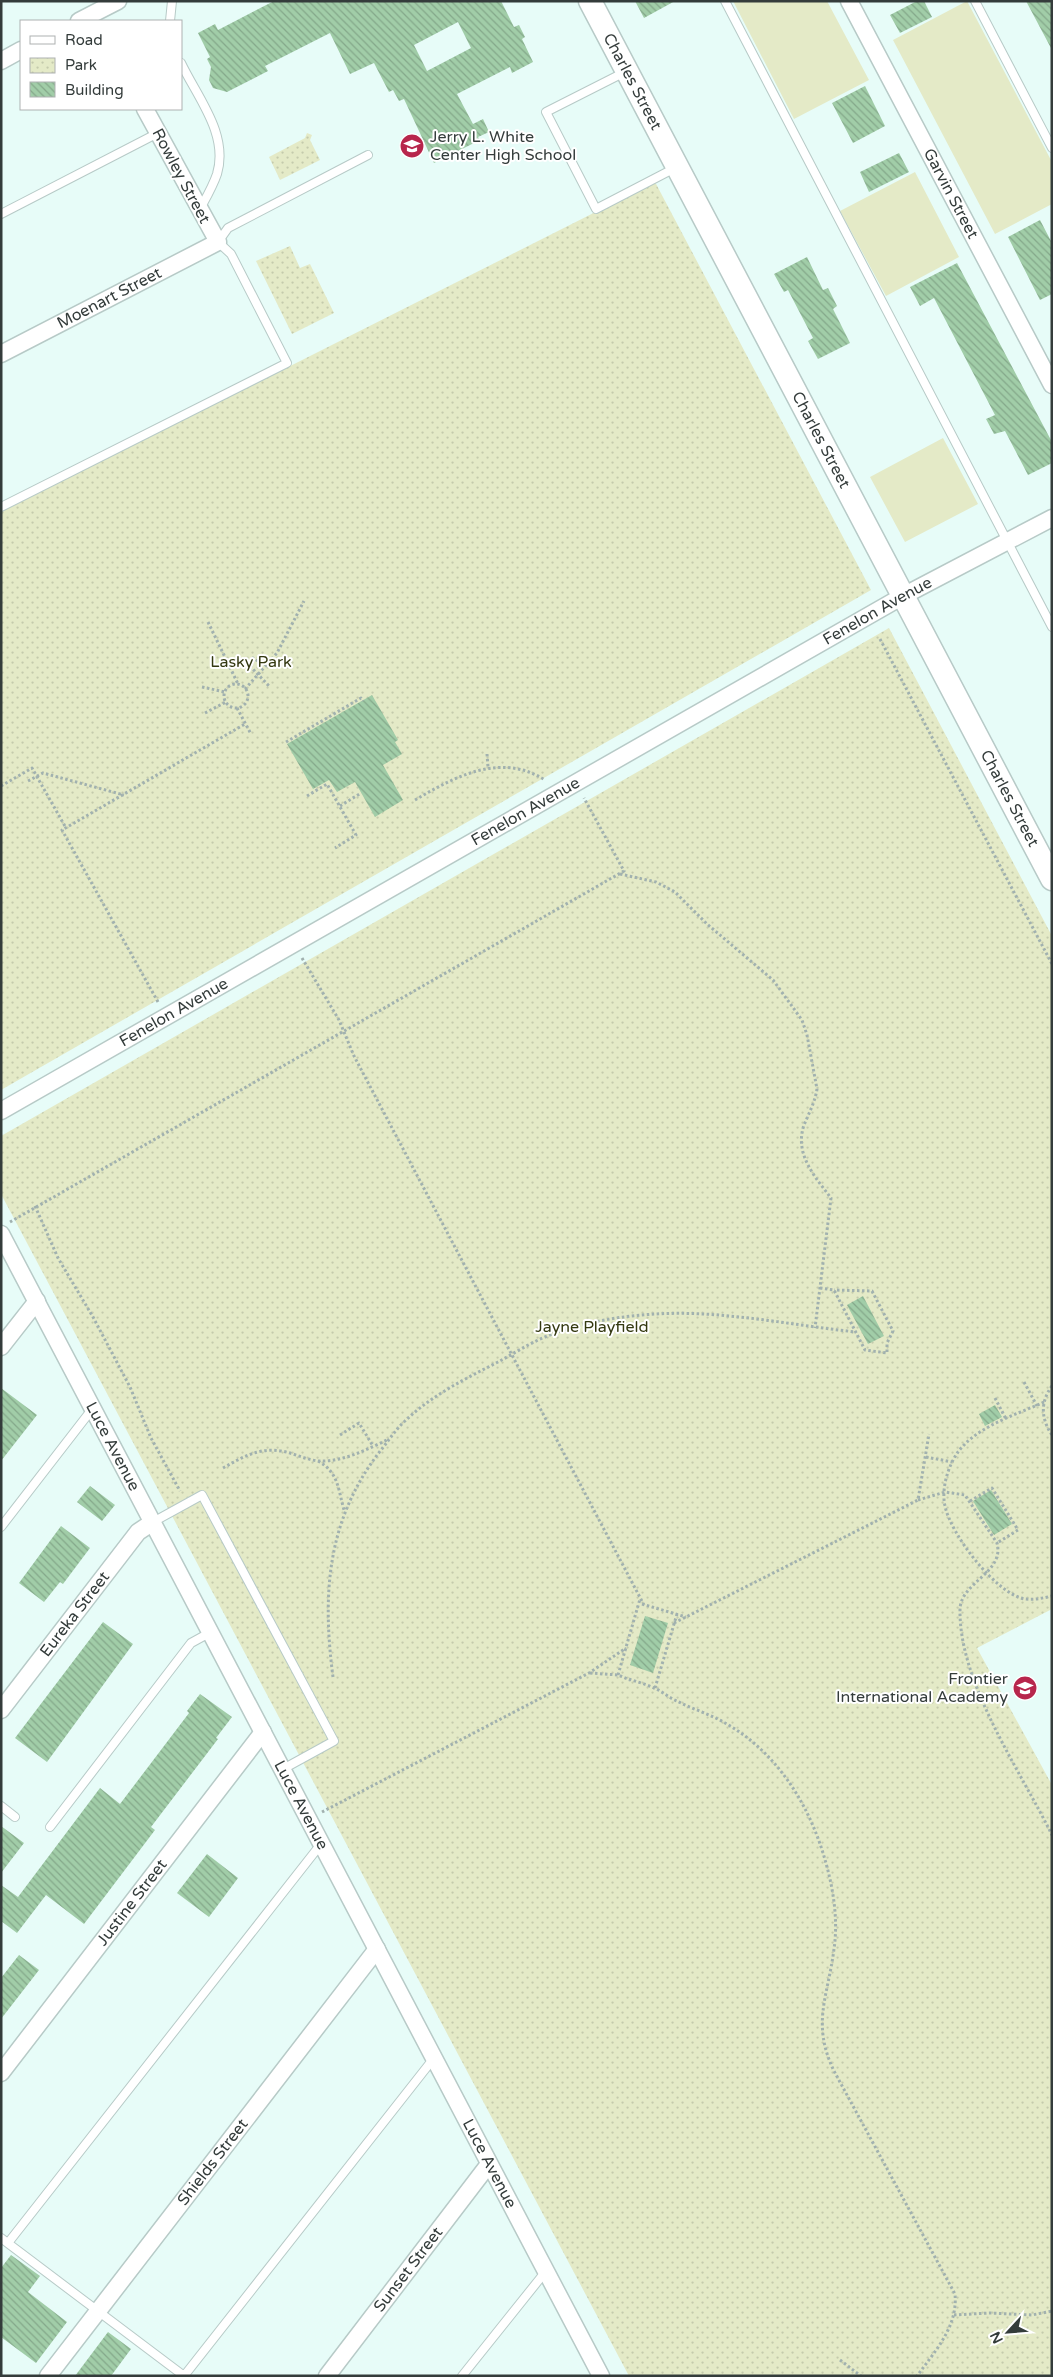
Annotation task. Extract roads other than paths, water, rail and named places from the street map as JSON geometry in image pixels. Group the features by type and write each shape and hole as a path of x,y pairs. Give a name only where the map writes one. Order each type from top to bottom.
{"street":[{"path":"84,20 97,17 118,1"},
{"name":"Charles Street","path":"590,1 1052,879"},
{"name":"Garvin Street","path":"849,1 1052,385"},
{"path":"1,60 20,50"},
{"name":"Rowley Street","path":"146,110 199,211 218,242"},
{"name":"Moenart Street","path":"1,354 218,242"},
{"name":"Fenelon Avenue","path":"1,1111 903,596 1052,518"},
{"name":"Luce Avenue","path":"4,1229 36,1301 601,2376"},
{"path":"1,1347 36,1301"},
{"name":"Eureka Street","path":"1,1710 138,1532 153,1522"},
{"name":"Justine Street","path":"1,2073 263,1732"},
{"name":"Shields Street","path":"48,2376 377,1949"},
{"name":"Sunset Street","path":"327,2376 489,2164"}],"lane":[{"path":"170,20 172,1"},
{"path":"725,1 1052,627"},
{"path":"975,1 1052,148"},
{"path":"182,65 215,128 220,143 217,174 199,211"},
{"path":"626,71 546,112 596,209 677,167"},
{"path":"1,214 158,133"},
{"path":"1,507 287,363 231,254 218,242 228,228 368,155"},
{"path":"1,1527 93,1408"},
{"path":"153,1522 202,1496 334,1741 282,1769"},
{"path":"50,1827 191,1642 210,1632"},
{"path":"1,1806 15,1817"},
{"path":"321,1844 4,2241 184,2376 434,2058"},
{"path":"462,2376 546,2272"}],"place":[{"name":"Jerry L. White Center High School","path":"412,146"},
{"name":"Frontier International Academy","path":"1025,1688"}],"park label":[{"name":"Lasky Park","path":"251,662"},
{"name":"Jayne Playfield","path":"592,1327"}]}
